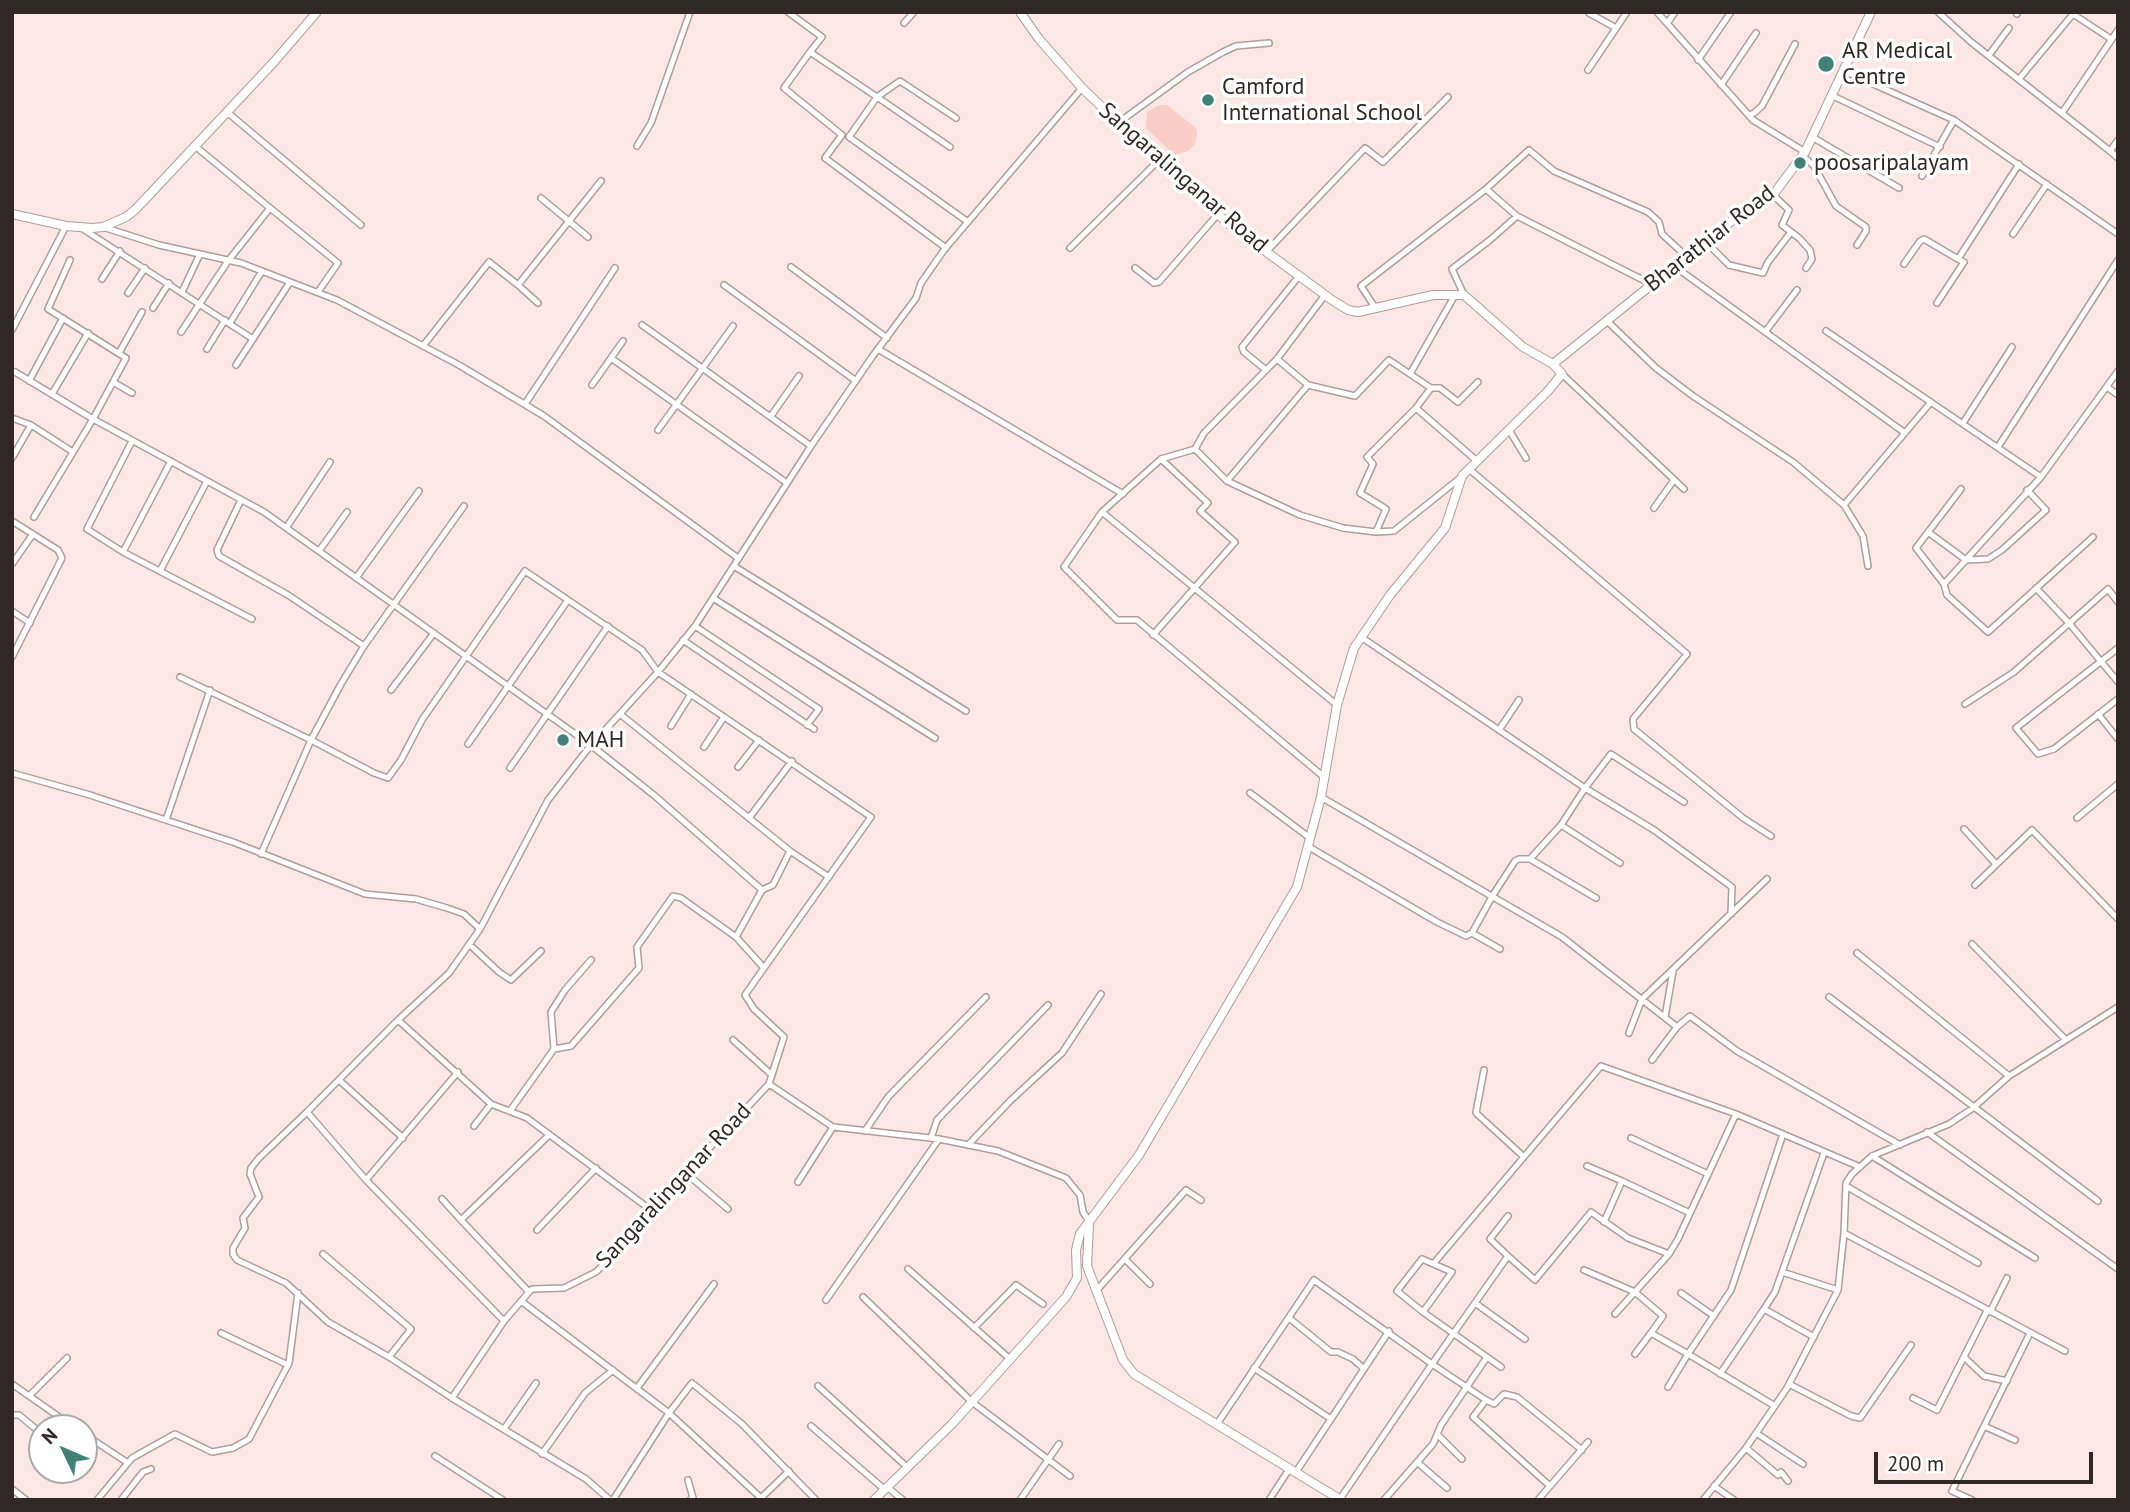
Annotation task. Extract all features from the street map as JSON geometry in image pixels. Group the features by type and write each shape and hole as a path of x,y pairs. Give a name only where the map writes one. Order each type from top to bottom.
{"street":[{"path":"103,228 135,210 317,12"},
{"path":"637,146 651,123 690,12"},
{"path":"788,12 822,37 784,88 842,135 849,137 968,222"},
{"path":"904,23 914,12"},
{"name":"Sangaralinganar Road","path":"1020,12 1039,39 1082,88 1218,214 1348,310 1358,312 1433,295 1460,294"},
{"path":"1588,70 1627,12"},
{"path":"1657,12 1749,115 1804,154 1814,166 1836,206 1866,227 1857,244"},
{"path":"1668,22 1675,12"},
{"path":"1698,60 1731,12"},
{"name":"Bharathiar Road","path":"1553,364 1727,224 1773,195 1804,154 1871,12"},
{"path":"1938,12 2118,158"},
{"path":"1589,13 1616,28"},
{"path":"2019,79 2073,14 2111,39"},
{"path":"1989,55 2009,28"},
{"path":"2062,113 2118,30"},
{"path":"1721,85 1756,33"},
{"path":"1118,123 1171,84 1223,52 1236,46 1269,43"},
{"path":"1749,115 1762,106 1795,44"},
{"path":"810,52 950,147"},
{"path":"1844,71 1954,120 2118,234"},
{"path":"849,137 877,97 900,81 956,118"},
{"path":"816,1500 742,1424 692,1383 612,1500 586,1479 328,1322 286,1283 237,1259 233,1248 244,1228 243,1218 259,1197 250,1174 251,1168 398,1020 449,973 480,929 548,800 695,626 811,446 916,298 921,284 946,247 1082,88"},
{"path":"1833,96 1940,147"},
{"path":"1267,251 1365,148 1382,162 1448,97"},
{"path":"227,112 361,225"},
{"path":"1922,176 1954,120"},
{"path":"842,135 825,158 946,247"},
{"path":"1812,137 1899,188"},
{"path":"2110,151 2118,140"},
{"path":"195,146 338,263 318,292"},
{"path":"1376,309 1360,286 1486,189 1530,150 1555,171 1648,212 1659,222 1662,234 1686,256"},
{"path":"1070,248 1159,160"},
{"path":"1958,259 2020,164"},
{"path":"518,285 601,181"},
{"path":"2013,234 2047,184"},
{"path":"1486,189 1517,216 1651,284"},
{"path":"1773,195 1788,208 1789,212 1782,224 1805,243 1812,255 1806,268"},
{"path":"541,198 587,237"},
{"path":"181,332 228,261 270,208"},
{"path":"12,214 66,226 103,228 262,271 337,299 544,416 738,558"},
{"path":"1135,268 1154,283 1159,282 1218,214"},
{"path":"1517,216 1452,269 1460,294 1523,347 1553,364 1684,489"},
{"path":"12,330 66,226"},
{"path":"81,228 253,339"},
{"path":"1705,241 1729,265 1763,273 1791,232"},
{"path":"1904,264 1924,239 1964,262 1937,303"},
{"path":"102,279 120,251"},
{"path":"182,292 200,254"},
{"path":"34,517 126,358 48,309 71,260"},
{"path":"1998,447 2118,260"},
{"path":"423,346 489,262 538,303"},
{"path":"1674,266 1905,433"},
{"path":"791,267 887,338"},
{"path":"128,293 145,268"},
{"path":"525,404 615,268"},
{"path":"207,349 262,271"},
{"path":"1266,370 1244,352 1242,347 1299,276"},
{"path":"236,365 290,282"},
{"path":"153,308 169,283"},
{"path":"724,285 856,382"},
{"path":"1765,332 1797,290"},
{"path":"1410,374 1460,294"},
{"path":"1325,295 1277,359 1204,433 1195,449 1161,459 1102,512 1063,566 1117,621 1137,620 1325,778"},
{"path":"119,353 142,312"},
{"path":"29,381 63,318"},
{"path":"1606,320 1656,368 1693,396 1793,461 1844,505 1863,536 1868,566"},
{"path":"642,325 811,446"},
{"path":"658,430 733,327"},
{"path":"1826,331 2041,477"},
{"path":"52,394 88,333"},
{"path":"592,385 622,341"},
{"path":"1963,423 2012,347"},
{"path":"878,349 1123,494"},
{"path":"611,358 787,483"},
{"path":"1277,359 1308,385 1355,396 1389,360 1431,388 1440,388 1458,402 1478,382"},
{"path":"1944,584 2041,477 2118,371"},
{"path":"15,372 286,528 592,746 655,796 762,890"},
{"path":"1195,449 1227,481 1300,515 1343,528 1394,531 1466,472 1562,374"},
{"path":"771,416 799,376"},
{"path":"113,382 132,393"},
{"path":"1227,481 1308,385"},
{"path":"2108,387 2118,395"},
{"path":"1376,532 1386,509 1360,493 1373,464 1367,457 1416,408 1431,388"},
{"path":"1844,505 1931,402"},
{"path":"1416,408 1477,461"},
{"path":"12,418 31,425 73,452"},
{"path":"12,458 31,425"},
{"path":"1509,430 1526,458"},
{"path":"132,441 87,529 124,552 252,619"},
{"path":"1153,635 1235,542 1200,511 1208,503 1161,459"},
{"path":"124,552 171,461"},
{"path":"286,528 330,462"},
{"path":"874,1500 972,1402 1066,1297 1077,1278 1076,1250 1080,1234 1139,1155 1297,887 1321,797 1337,705 1354,648 1390,595 1445,528 1466,472"},
{"path":"1466,472 1687,654 1633,719 1633,729 1743,818 1771,836"},
{"path":"1654,508 1674,480"},
{"path":"160,571 207,481"},
{"path":"1961,489 1916,548 1944,584 1947,595 1987,632 2093,537"},
{"path":"1928,532 1966,560 1988,559 2002,550 2046,510 2028,490"},
{"path":"356,578 419,491"},
{"path":"241,500 217,550 219,556 288,594 364,646"},
{"path":"261,853 311,740 364,646 464,506"},
{"path":"318,551 347,512"},
{"path":"1102,512 1337,705"},
{"path":"12,521 58,550 62,558 12,657"},
{"path":"12,564 33,534"},
{"path":"734,565 966,711"},
{"path":"180,677 388,778 401,760 422,720 525,571 608,626 642,650 658,672 871,817 745,995 754,1009 784,1037 769,1084"},
{"path":"2036,588 2118,682"},
{"path":"1965,704 2014,672 2108,589 2118,603"},
{"path":"713,598 935,738"},
{"path":"468,744 568,600"},
{"path":"12,611 30,623"},
{"path":"510,768 608,626"},
{"path":"695,626 819,709 807,725"},
{"path":"391,690 434,633"},
{"path":"1361,637 1585,788 1654,830 1732,887 1731,914"},
{"path":"683,640 814,729"},
{"path":"2118,648 2016,727 2038,754 2054,749 2118,699"},
{"path":"166,820 210,690"},
{"path":"671,726 691,694"},
{"path":"1499,730 1519,700"},
{"path":"2098,714 2118,739"},
{"path":"620,715 790,851 829,877"},
{"path":"704,747 724,717"},
{"path":"737,767 758,740"},
{"path":"1530,859 1561,825 1611,754 1684,802"},
{"path":"748,818 792,761"},
{"path":"12,774 90,795 166,820 261,853 365,894 415,899 447,908 464,914 480,929"},
{"path":"2077,818 2118,784"},
{"path":"1250,793 1309,843 1437,922 1466,936 1472,933 1515,861 1530,859 1596,898"},
{"path":"1321,797 1562,937 1677,1027"},
{"path":"1561,825 1619,863"},
{"path":"1964,829 1996,864"},
{"path":"1975,885 2032,830 2118,919"},
{"path":"736,937 762,890 773,885 790,851"},
{"path":"1629,1033 1642,999 1767,879"},
{"path":"554,1049 571,1046 639,968 637,947 673,896 681,898 736,937 764,968"},
{"path":"1472,933 1500,948"},
{"path":"1972,944 2065,1040"},
{"path":"470,945 511,980 541,951"},
{"path":"1857,953 2009,1076"},
{"path":"510,1111 554,1049 551,1012 565,990 591,960"},
{"path":"1665,1017 1674,968"},
{"path":"968,1145 1011,1100 1062,1054 1101,994"},
{"path":"1829,997 2098,1201"},
{"path":"865,1131 888,1097 986,998"},
{"path":"931,1138 937,1120 1048,1005"},
{"path":"1703,1500 1746,1448 1775,1406 1838,1290 1846,1186 1853,1174 1872,1156 1949,1124 1973,1108 2009,1076 2118,1007"},
{"path":"1652,1059 1677,1027 1690,1016 1737,1051 1900,1145"},
{"path":"398,1020 491,1104 527,1118 655,1213"},
{"path":"733,1040 772,1075"},
{"path":"1434,1262 1601,1066 1736,1114 1860,1167"},
{"path":"1484,1070 1476,1113 1524,1157"},
{"path":"366,1180 458,1072"},
{"path":"339,1080 403,1138"},
{"name":"Sangaralinganar Road","path":"529,1292 532,1289 564,1288 596,1272 655,1213 769,1084 833,1127 939,1139 998,1151 1066,1178 1080,1195 1083,1212 1089,1221"},
{"path":"474,1126 491,1104"},
{"path":"307,1112 366,1180 505,1321"},
{"path":"1615,1314 1669,1254 1736,1114"},
{"path":"798,1182 833,1127"},
{"path":"1927,1132 2118,1269"},
{"path":"1668,1387 1731,1290 1783,1134"},
{"path":"461,1220 548,1136"},
{"path":"1632,1138 1708,1174"},
{"path":"826,1300 939,1139"},
{"path":"1720,1374 1775,1292 1824,1153"},
{"path":"1872,1156 2035,1258"},
{"path":"1587,1166 1690,1213"},
{"path":"537,1230 596,1168"},
{"path":"687,1174 728,1209"},
{"path":"1604,1222 1622,1181"},
{"path":"1846,1186 1978,1263"},
{"path":"1096,1291 1186,1190 1201,1200"},
{"path":"442,1199 529,1292 505,1321 452,1398"},
{"path":"1508,1216 1490,1239 1535,1280 1591,1212 1628,1238 1669,1254"},
{"path":"1089,1221 1087,1266 1123,1360 1134,1374 1340,1499 1508,1256"},
{"path":"1844,1233 2065,1351"},
{"path":"323,1254 411,1329 389,1357"},
{"path":"1125,1259 1150,1284"},
{"path":"1423,1312 1452,1272 1422,1259 1397,1291 1423,1312 1502,1367"},
{"path":"908,1269 1010,1359"},
{"path":"1584,1270 1635,1292 1663,1316 1634,1354"},
{"path":"1782,1272 1838,1290"},
{"path":"1913,1398 1937,1410 2007,1278"},
{"path":"1217,1424 1314,1280 1486,1400 1494,1404 1504,1394 1517,1397 1582,1450"},
{"path":"637,1388 714,1284"},
{"path":"974,1328 1016,1285 1042,1304"},
{"path":"97,1500 132,1458 175,1434 212,1452 233,1448 249,1439 288,1366 298,1293"},
{"path":"1681,1293 1714,1316"},
{"path":"863,1297 972,1402 1070,1476"},
{"path":"521,1301 669,1413 759,1499 789,1471"},
{"path":"1475,1303 1525,1339"},
{"path":"1764,1309 1814,1337"},
{"path":"1289,1318 1331,1352 1338,1352 1353,1359 1364,1369"},
{"path":"1269,1500 1331,1419 1389,1331"},
{"path":"221,1333 288,1366"},
{"path":"1651,1333 1775,1406"},
{"path":"1972,1500 1952,1491 2031,1333"},
{"path":"1789,1384 1850,1416 1860,1418 1911,1345"},
{"path":"1384,1500 1433,1444 1441,1425 1488,1357"},
{"path":"1964,1357 1984,1376 2007,1381"},
{"path":"29,1396 66,1358"},
{"path":"1254,1368 1331,1419"},
{"path":"542,1454 585,1393 613,1370"},
{"path":"504,1429 536,1382"},
{"path":"12,1384 55,1414"},
{"path":"818,1386 907,1467"},
{"path":"1486,1400 1472,1417 1550,1486"},
{"path":"12,1415 19,1415 28,1422"},
{"path":"811,1426 884,1489 887,1487 903,1500"},
{"path":"1984,1426 2015,1440"},
{"path":"1756,1433 1803,1464"},
{"path":"1438,1434 1462,1459"},
{"path":"98,1443 128,1463"},
{"path":"1538,1500 1588,1443"},
{"path":"1023,1499 1059,1444"},
{"path":"1746,1448 1778,1475 1781,1472 1788,1481"},
{"path":"435,1456 503,1500"},
{"path":"1417,1462 1447,1488"},
{"path":"121,1500 143,1472 151,1469"},
{"path":"688,1480 693,1498 691,1500"},
{"path":"1714,1486 1734,1500"},
{"path":"12,1489 26,1500"}],"shaded area":[{"path":"1159,105 1167,105 1196,128 1195,144 1188,151 1174,155 1146,128 1147,112"}],"place":[{"name":"AR Medical Centre","path":"1826,64"},
{"name":"Camford International School","path":"1208,100"},
{"name":"poosaripalayam","path":"1800,163"},
{"name":"MAH","path":"563,740"}]}
